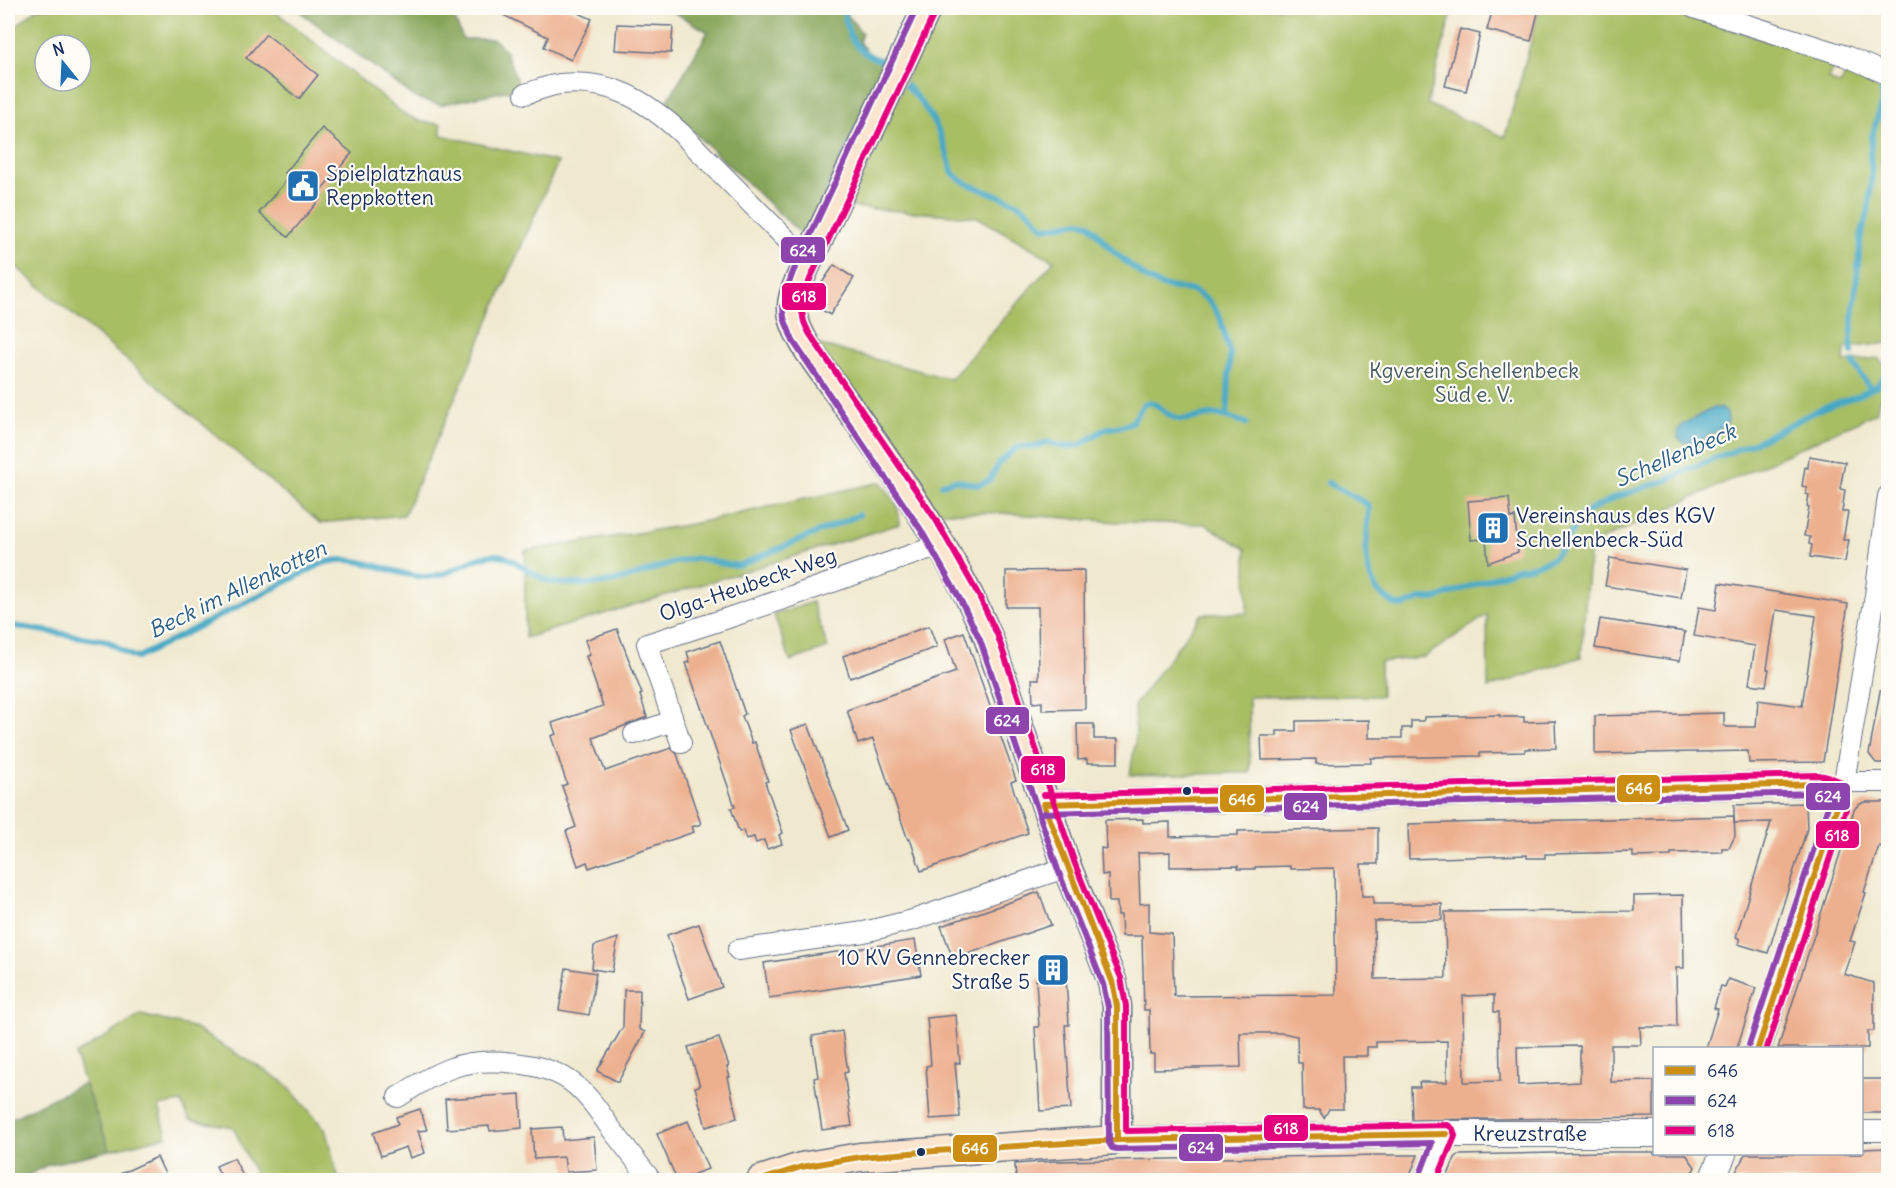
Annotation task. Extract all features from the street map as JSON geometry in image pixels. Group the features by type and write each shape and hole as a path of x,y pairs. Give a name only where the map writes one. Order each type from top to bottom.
{"main road":[{"path":"927,8 808,261 791,304 796,329 809,351 908,492 973,602 988,637 1044,804 1112,981 1117,1006 1117,1140"},
{"name":"Kreuzstraße","path":"761,1180 801,1167 860,1157 1117,1140"}],"street":[{"path":"1694,8 1846,56 1882,72"},
{"path":"525,94 559,84 592,84 637,98 660,113 681,133 808,261"},
{"path":"1758,1047 1838,804 1888,499"},
{"name":"Olga-Heubeck-Weg","path":"681,743 647,644 740,615 940,545"},
{"path":"634,734 673,721"},
{"path":"1044,804 1888,782"},
{"path":"738,950 864,932 913,920 1067,867"},
{"path":"398,1096 445,1071 473,1063 501,1062 549,1071 573,1083 591,1101 651,1180"},
{"path":"1863,1131 1888,1131"},
{"path":"1427,1180 1446,1134"},
{"name":"Kreuzstraße","path":"1117,1140 1446,1134 1653,1134"},
{"path":"1712,1180 1723,1155"}],"green space":[{"path":"38,8 271,8 404,114 422,122 441,124 441,135 558,162 404,515 320,523 8,260 8,33"},
{"path":"295,8 450,8 463,39 494,39 505,50 520,88 440,105 416,98"},
{"path":"667,8 848,8 848,16 862,33 859,42 874,56 888,58 804,237 665,105 708,32"},
{"name":"Kgverein Schellenbeck Süd e. V.","path":"943,8 1453,8 1427,104 1505,137 1540,8 1671,8 1724,27 1833,60 1834,66 1828,79 1840,85 1847,71 1853,68 1876,74 1888,90 1888,343 1845,348 1844,362 1878,358 1884,365 1885,398 1879,400 1876,413 1590,545 1581,657 1488,688 1487,615 1424,657 1380,662 1381,696 1249,697 1250,773 1130,775 1136,736 1134,706 1202,614 1247,613 1246,549 1205,524 1118,522 1001,513 935,512 817,344 951,379 1054,261 977,217 849,207 913,65"},
{"path":"881,482 897,505 900,524 525,638 525,551 692,524"},
{"path":"812,602 828,648 790,661 774,615"},
{"path":"141,1015 192,1027 284,1082 325,1129 339,1180 258,1180 233,1127 190,1120 181,1102 159,1106 167,1136 110,1150 75,1055"},
{"path":"84,1083 110,1150 47,1165 21,1180 8,1180 8,1120"}],"water":[{"path":"1713,408 1721,408 1727,413 1728,422 1724,426 1696,441 1684,443 1678,438 1678,430 1683,424"}],"building":[{"path":"489,8 568,8 592,19 571,60 544,47 548,37"},
{"path":"1493,8 1516,8 1538,13 1531,41 1487,30"},
{"path":"617,24 673,26 671,53 615,50"},
{"path":"1460,29 1480,34 1466,91 1445,86"},
{"path":"266,34 318,75 299,99 246,58"},
{"name":"Spielplatzhaus Reppkotten","path":"322,128 352,153 316,196 320,199 288,237 259,213 289,177 285,173"},
{"path":"834,265 854,278 830,315 809,302"},
{"path":"1809,456 1845,462 1840,489 1845,490 1842,512 1848,512 1843,540 1849,540 1845,562 1810,557 1812,545 1809,544 1810,537 1804,536 1809,495 1806,494 1807,487 1802,486"},
{"name":"Vereinshaus des KGV Schellenbeck-Süd","path":"1509,498 1511,518 1515,517 1518,552 1488,563 1486,539 1471,540 1468,501"},
{"path":"1610,558 1686,570 1681,598 1605,586"},
{"path":"1084,570 1085,709 1042,710 1042,702 1033,703 1032,679 1039,679 1038,607 1006,607 1006,571"},
{"path":"1720,583 1848,604 1823,762 1749,763 1748,751 1595,754 1595,716 1724,713 1724,725 1727,727 1756,727 1758,700 1802,706 1816,616 1776,610 1766,686 1749,684 1755,646 1694,636 1699,607 1716,610"},
{"path":"1600,619 1685,632 1680,661 1595,648"},
{"path":"929,626 937,647 850,678 843,656"},
{"path":"617,629 642,694 640,695 647,717 593,738 605,771 671,748 677,754 701,824 692,827 694,832 589,868 587,862 578,866 566,831 576,827 562,786 567,784 551,736 556,734 552,723 603,706 586,656 590,655 585,640"},
{"path":"964,632 1016,780 1011,782 1028,833 921,871 873,739 858,744 847,710 956,672 945,639"},
{"path":"720,641 745,714 742,716 752,743 755,742 768,781 765,782 783,833 779,835 782,844 767,849 764,840 756,843 754,837 746,839 743,830 739,832 731,808 735,807 686,663 690,662 687,652"},
{"path":"1880,691 1888,692 1888,763 1876,763 1869,754"},
{"path":"1500,715 1500,717 1524,717 1524,722 1555,721 1556,748 1525,749 1525,752 1480,753 1480,756 1371,758 1371,763 1316,764 1316,759 1262,760 1261,736 1277,736 1277,731 1296,731 1296,721 1369,720 1369,738 1402,738 1402,728 1411,728 1411,721 1424,721 1424,717"},
{"path":"808,724 848,830 831,837 791,730"},
{"path":"1077,724 1094,724 1094,739 1118,739 1118,763 1087,763 1087,759 1078,760"},
{"path":"1864,802 1888,802 1888,838 1885,848 1879,846 1864,892 1866,893 1850,941 1855,942 1844,974 1874,983 1874,1031 1868,1031 1868,1048 1778,1047 1854,810"},
{"path":"1806,803 1807,829 1768,953 1738,944 1740,939 1736,937 1771,822 1734,823 1734,805"},
{"path":"1734,816 1735,836 1729,848 1722,848 1722,852 1671,853 1671,856 1633,857 1633,852 1545,854 1545,858 1527,858 1527,855 1409,859 1408,824"},
{"path":"1143,819 1143,823 1170,822 1170,837 1238,835 1238,831 1378,828 1378,864 1361,864 1362,896 1373,896 1373,904 1442,904 1442,920 1374,921 1375,979 1446,978 1445,912 1634,911 1634,896 1683,895 1684,968 1676,968 1677,1027 1640,1027 1641,1045 1611,1045 1611,1082 1653,1081 1653,1117 1412,1120 1411,1087 1420,1087 1419,1082 1447,1082 1447,1041 1376,1042 1376,1047 1367,1047 1367,1056 1342,1056 1343,1109 1329,1109 1324,1118 1319,1110 1303,1110 1302,1063 1298,1063 1297,1036 1283,1033 1240,1033 1241,1067 1154,1069 1154,1054 1150,1054 1149,1010 1144,1010 1142,936 1122,936 1121,915 1118,915 1117,902 1109,902 1108,874 1102,875 1101,848 1106,849 1105,820","holes":["1170,852 1170,867 1334,868 1336,995 1174,996 1172,934 1149,932 1149,903 1140,904 1138,853","1494,995 1494,1012 1499,1012 1500,1081 1464,1082 1463,996","1580,1046 1580,1082 1518,1085 1517,1047"]},
{"path":"1039,892 1051,925 953,959 941,926"},
{"path":"699,924 722,987 689,999 667,935"},
{"path":"618,938 612,972 592,969 594,946"},
{"path":"915,940 921,975 769,998 764,963"},
{"path":"566,968 596,973 589,1015 559,1010"},
{"path":"1066,978 1069,1025 1065,1025 1071,1109 1040,1111 1035,1027 1039,1027 1036,980"},
{"path":"1728,979 1756,988 1737,1047 1706,1047 1718,1009 1714,1008 1721,986 1725,987"},
{"path":"624,990 640,990 639,1029 645,1032 618,1082 597,1071 623,1027"},
{"path":"956,1015 960,1063 955,1063 960,1117 930,1119 926,1066 931,1065 927,1018"},
{"path":"842,1031 848,1072 844,1073 852,1126 822,1130 814,1078 818,1077 812,1036"},
{"path":"719,1038 729,1066 727,1067 730,1077 728,1077 737,1118 706,1127 695,1087 700,1086 688,1047"},
{"path":"1863,1079 1888,1079 1888,1113 1863,1113"},
{"path":"520,1094 522,1128 490,1131 489,1126 447,1129 445,1099"},
{"path":"420,1109 427,1130 418,1131 425,1153 410,1158 406,1147 381,1156 373,1133 398,1124 396,1117"},
{"path":"688,1121 708,1169 677,1180 657,1134"},
{"path":"562,1127 563,1140 594,1137 597,1170 566,1172 564,1157 534,1159 532,1129"},
{"path":"1888,1148 1888,1177 1855,1178 1856,1180 1732,1180 1744,1155 1863,1155 1863,1149"},
{"path":"1653,1152 1653,1155 1687,1155 1695,1167 1688,1180 1446,1180 1458,1155"},
{"path":"1418,1155 1408,1180 1016,1180 1015,1164 1055,1161"},
{"path":"157,1157 168,1180 107,1180"},
{"path":"234,1158 245,1180 223,1180 216,1166"}],"waterway":[{"name":"Schellenbeck","path":"844,8 847,27 854,42 865,53 882,61"},
{"path":"1886,59 1888,50"},
{"name":"Schellenbeck","path":"907,86 924,106 936,126 952,172 965,183 1020,205 1030,212 1044,228 1080,222 1089,224 1113,251 1147,279 1162,286 1194,291 1208,300 1220,317 1230,354 1227,417 1246,423"},
{"path":"1852,353 1851,339 1861,235 1868,213 1872,173 1870,155 1872,136 1882,102 1882,86"},
{"path":"1853,362 1871,388"},
{"name":"Schellenbeck","path":"1328,483 1369,506 1366,551 1368,569 1376,590 1394,604 1403,606 1421,599 1435,599 1517,569 1552,559 1583,514 1616,497 1667,480 1760,440 1822,408 1857,396 1876,386 1888,371"},
{"name":"Beck im Allenkotten","path":"942,484 955,480 978,485 990,480 999,463 1017,447 1037,446 1047,442 1063,447 1080,445 1105,429 1127,425 1133,421 1143,405 1150,402 1179,419 1215,415 1227,417"},
{"name":"Beck im Allenkotten","path":"8,625 107,641 137,658 321,564 334,561 359,562 423,577 443,574 478,559 496,555 510,559 550,582 598,584 625,579 669,564 697,558 740,565 859,515"}],"transit line":[{"name":"624","path":"917,8 793,272 785,294 784,318 793,341 921,530 980,640 1058,870 1103,984 1108,1007 1109,1143 1112,1148 1117,1149 1432,1143 1419,1177"},
{"name":"618","path":"935,12 810,279 801,306 809,333 936,520 978,594 997,634 1075,864 1121,978 1126,1006 1126,1131 1448,1125 1453,1129 1455,1136 1437,1180"},
{"name":"618","path":"1044,795 1818,775 1832,778 1843,786 1847,806 1767,1047"},
{"name":"646","path":"1044,804 1818,784 1836,789"},
{"name":"646","path":"1758,1047 1838,804 1836,789"},
{"name":"624","path":"1044,813 1817,793 1828,796 1829,803 1749,1045"},
{"name":"646","path":"1044,804 1112,981 1117,1006 1117,1140"},
{"name":"646","path":"761,1180 801,1167 860,1157 935,1151 1117,1140 1446,1134"}],"place":[{"name":"Spielplatzhaus Reppkotten","path":"303,186"},
{"name":"Vereinshaus des KGV Schellenbeck-Süd","path":"1493,528"},
{"name":"10 KV Gennebrecker Straße 5","path":"1053,970"}]}
